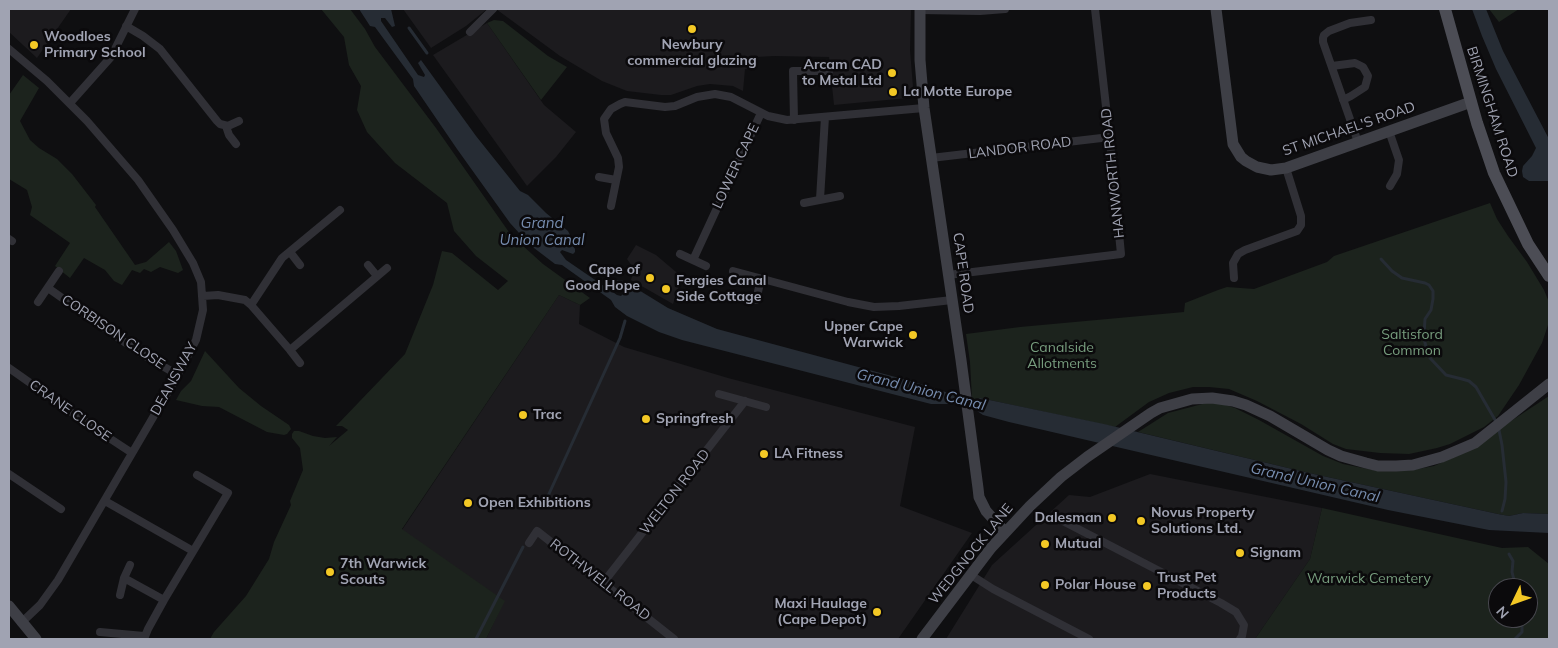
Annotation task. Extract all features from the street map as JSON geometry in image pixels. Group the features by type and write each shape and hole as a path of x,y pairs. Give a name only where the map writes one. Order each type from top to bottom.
{"main road":[{"name":"BIRMINGHAM ROAD","path":"1445,9 1470,102 1494,173 1528,244 1549,276"},
{"name":"BIRMINGHAM ROAD","path":"1518,221 1549,264"}],"street":[{"path":"70,103 111,57 134,9"},
{"path":"470,32 493,9"},
{"path":"920,10 980,11 1004,9"},
{"name":"HANWORTH ROAD","path":"948,275 1120,254 1110,137 1095,9"},
{"name":"ST MICHAEL'S ROAD","path":"1216,9 1231,136 1233,144 1241,157 1252,165 1271,170 1286,168 1470,102"},
{"name":"CAPE ROAD","path":"920,10 920,60 924,108 979,497 990,518 1005,532"},
{"path":"1358,142 1323,42 1324,35 1329,31 1350,23 1371,20"},
{"path":"126,26 160,49 217,121 226,126 236,144"},
{"name":"DEANSWAY","path":"9,49 70,103 138,180 196,267 200,282 203,310 199,334 178,375 105,501 58,580 40,605 21,623"},
{"path":"1332,66 1355,63 1364,67 1368,76 1365,86 1343,100"},
{"path":"794,120 793,71 829,71"},
{"path":"611,206 619,167 618,158 606,133 604,124 606,115 616,105 626,102 666,107 675,106 706,95 715,94 731,97 761,113"},
{"name":"LOWER CAPE","path":"693,260 761,113 780,119 794,120 924,108"},
{"path":"820,200 825,117"},
{"path":"226,126 239,121"},
{"path":"1390,131 1400,164 1390,186"},
{"name":"LANDOR ROAD","path":"931,158 1110,137"},
{"path":"1234,278 1233,263 1238,254 1297,231 1301,225 1301,216 1286,168"},
{"path":"599,177 616,180"},
{"path":"804,203 840,196"},
{"path":"251,305 278,264 340,210"},
{"path":"290,252 300,265"},
{"path":"680,254 706,266"},
{"path":"368,265 377,276"},
{"path":"290,350 387,268"},
{"name":"CORBISON CLOSE","path":"38,302 59,271"},
{"path":"733,271 848,302 874,307 952,300"},
{"path":"756,300 761,278"},
{"name":"CORBISON CLOSE","path":"48,288 140,353 178,375"},
{"path":"202,296 218,295 245,300 290,350 300,364"},
{"name":"CRANE CLOSE","path":"9,368 132,453"},
{"name":"WEDGNOCK LANE","path":"922,639 1005,532 1044,492 1087,457 1139,421 1151,413 1170,405 1192,399 1220,399 1239,403 1258,411 1341,456 1378,466 1413,465 1442,458 1475,443 1549,384"},
{"path":"719,394 766,407"},
{"name":"WELTON ROAD","path":"603,583 745,401"},
{"path":"9,474 61,509"},
{"path":"100,632 144,638 164,600 228,493 197,475"},
{"path":"105,501 193,551"},
{"path":"1057,518 1236,612 1244,625 1240,639"},
{"name":"ROTHWELL ROAD","path":"529,543 537,530 674,639"},
{"path":"120,594 130,565"},
{"path":"971,574 993,589 1089,639"},
{"path":"124,578 164,600"},
{"path":"9,606 36,639"}],"shaded area":[{"name":"Woodloes Primary School","path":"9,9 71,9 37,58 9,32"},
{"path":"403,9 487,9 466,26 431,48"},
{"path":"496,9 911,9 910,50 913,87 908,98 834,105 829,57 774,56 756,57 756,68 745,69 743,91 733,86 710,84 697,86 671,95 627,91 602,81 560,56"},
{"path":"487,23 544,105 576,132 556,157 527,186 433,55"},
{"path":"636,245 656,255 682,277 673,304 631,280 634,269 627,259"},
{"path":"559,295 580,305 579,324 624,347 728,378 915,427 900,506 972,533 898,639 486,639 504,601 402,530"},
{"path":"1150,474 1322,508 1310,559 1255,639 946,639 992,565 1069,495 1090,497"}],"green space":[{"path":"321,9 350,9 365,29 375,47 436,128 511,235 543,264 590,298 580,305 559,295 402,529 505,601 486,639 210,639 246,596 269,559 274,542 291,505 290,501 303,470 300,448 292,438 292,434 294,431 299,431 325,438 337,437 329,446 348,430 342,426 336,426 405,354 433,285 442,251 452,253 498,290 508,281 476,256 454,231 447,203 395,163 367,132 357,110 361,86 349,65 344,37"},
{"path":"1489,9 1519,9 1499,22"},
{"path":"494,20 503,21 548,56 567,67 541,100 487,23"},
{"path":"23,75 39,88 20,121 30,140 57,159 72,174 96,205 95,207 135,265 146,262 169,242 176,251 183,270 178,273 160,267 151,272 144,269 140,273 132,270 122,285 114,281 105,270 84,258 70,278 55,266 70,243 30,215 32,207 27,190 9,179 9,95"},
{"name":"Saltisford Common","path":"1490,203 1497,219 1544,290 1549,302 1549,322 1542,343 1519,385 1498,416 1484,427 1450,444 1409,454 1346,449 1333,444 1301,424 1257,401 1229,389 1209,387 1193,387 1169,393 1149,402 1115,427 980,398 972,399 966,334 1020,327 1184,312 1185,303 1218,290 1227,287 1254,289 1327,262 1334,256"},
{"path":"205,351 239,388 289,425 291,429 287,434 267,432 219,407 202,406 176,400 181,391 191,381"},
{"path":"1549,396 1549,514 1523,513 1509,516 1498,514 1309,473 1138,432 1168,413 1210,402 1219,403 1235,408 1323,456 1343,464 1378,471 1412,470 1434,466 1461,454"},
{"name":"Warwick Cemetery","path":"1322,508 1502,548 1528,547 1549,564 1549,639 1255,639 1310,559"}],"water":[{"name":"Grand Union Canal","path":"359,9 391,9 395,26 392,27 385,18 381,18 381,21 418,75 424,77 425,75 418,63 421,60 476,136 520,191 528,195 568,231 570,235 569,240 575,252 573,254 562,250 560,252 566,260 617,295 621,296 623,294 621,290 608,280 610,278 624,281 668,308 717,329 976,400 980,398 1104,424 1309,473 1498,514 1509,516 1523,513 1549,514 1549,533 1489,530 1388,510 1009,422 983,415 974,409 953,404 931,404 682,340 659,332 627,316 615,307 611,300 562,265 555,264 534,248 520,234 457,149 414,86 413,79 375,27 370,26"},
{"path":"1472,9 1486,9 1503,51 1549,139 1549,181 1529,181 1523,177 1523,166 1536,148 1496,69"}],"waterway":[{"path":"409,28 427,53"},
{"path":"1381,259 1392,271 1402,278 1429,285 1433,291 1433,299 1431,310 1425,319 1424,335 1430,358 1446,375 1469,381 1476,387 1498,425 1506,482 1502,511"},
{"path":"543,507 620,338 625,321"},
{"path":"476,639 523,547"},
{"path":"1509,554 1513,561 1514,578"},
{"path":"1515,639 1522,632 1522,628"}],"place":[{"name":"Newbury commercial glazing","path":"692,29"},
{"name":"Woodloes Primary School","path":"34,45"},
{"name":"Arcam CAD to Metal Ltd","path":"892,73"},
{"name":"La Motte Europe","path":"893,92"},
{"name":"Cape of Good Hope","path":"650,278"},
{"name":"Fergies Canal Side Cottage","path":"666,289"},
{"name":"Upper Cape Warwick","path":"913,335"},
{"name":"Trac","path":"523,415"},
{"name":"Springfresh","path":"646,419"},
{"name":"LA Fitness","path":"764,454"},
{"name":"Open Exhibitions","path":"468,503"},
{"name":"Dalesman","path":"1112,518"},
{"name":"Novus Property Solutions Ltd.","path":"1141,521"},
{"name":"Mutual","path":"1045,544"},
{"name":"Signam","path":"1240,553"},
{"name":"7th Warwick Scouts","path":"330,572"},
{"name":"Polar House","path":"1045,585"},
{"name":"Trust Pet Products","path":"1147,586"},
{"name":"Maxi Haulage (Cape Depot)","path":"877,612"}],"park label":[{"name":"Canalside Allotments","path":"1062,356"}]}
